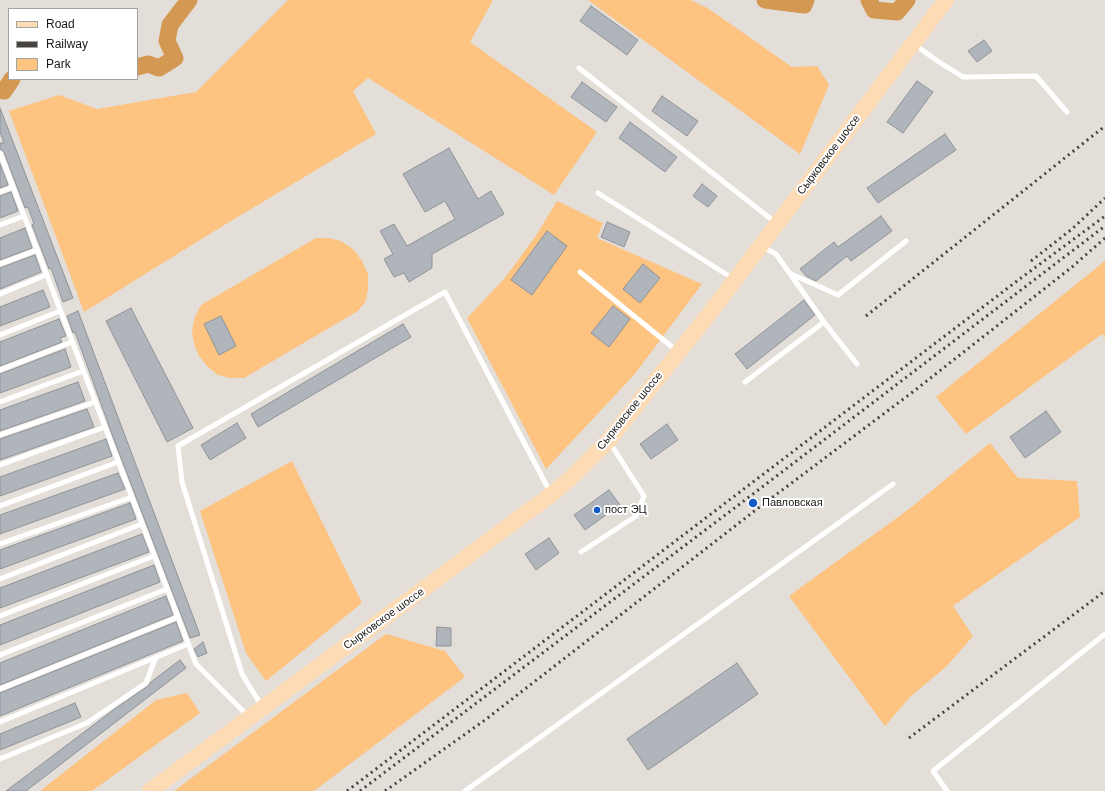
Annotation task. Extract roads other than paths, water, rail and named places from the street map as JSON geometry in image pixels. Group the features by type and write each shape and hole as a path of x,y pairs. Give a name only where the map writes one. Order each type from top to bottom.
{"main road":[{"name":"Сырковское шоссе","path":"150,791 552,494 573,476 608,441 716,305 734,279 946,0"}],"lane":[{"path":"913,44 963,77 1036,76 1067,112"},
{"path":"579,68 777,223"},
{"path":"0,153 196,664 250,718"},
{"path":"0,192 13,187"},
{"path":"598,193 734,279"},
{"path":"0,225 24,216"},
{"path":"789,273 838,295 906,241"},
{"path":"760,245 776,254 824,322 857,364"},
{"path":"0,264 37,250"},
{"path":"580,272 678,352"},
{"path":"0,294 46,275"},
{"path":"263,708 242,674 182,482 178,446 445,292 552,494"},
{"path":"0,334 60,311"},
{"path":"745,382 824,322"},
{"path":"0,370 72,342"},
{"path":"0,402 83,371"},
{"path":"0,435 95,402"},
{"path":"0,465 105,427"},
{"path":"581,552 636,516 644,496 608,441"},
{"path":"0,506 118,462"},
{"path":"465,791 893,484"},
{"path":"0,544 132,497"},
{"path":"0,579 142,524"},
{"path":"0,616 154,556"},
{"path":"0,655 167,589"},
{"path":"0,689 178,617"},
{"path":"947,791 933,771 1105,634"},
{"path":"0,722 188,644"},
{"path":"0,759 87,723 146,683 156,657"}],"waterway":[{"path":"138,67 148,64 159,68 175,58 167,41 170,25 189,0"},
{"path":"765,0 804,5 806,0"},
{"path":"869,0 874,10 897,12 907,0"},
{"path":"0,90 4,91 11,80"}],"railway":[{"path":"866,316 1105,126"},
{"path":"1031,261 1072,229 1105,198"},
{"path":"347,791 1021,278 1105,216"},
{"path":"360,791 1105,226"},
{"path":"385,791 485,720 757,509 914,391 1072,267 1105,238"},
{"path":"909,738 1105,591"}],"place":[{"name":"Павловская","path":"753,503"},
{"name":"пост ЭЦ","path":"597,510"}]}
